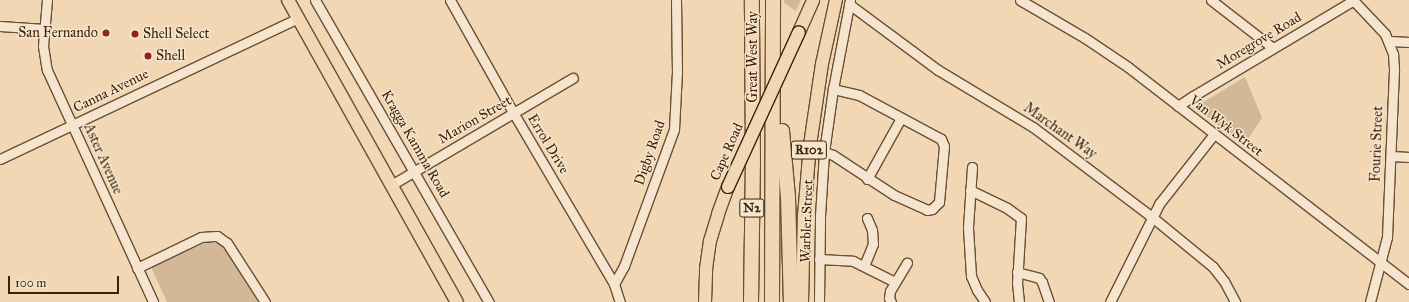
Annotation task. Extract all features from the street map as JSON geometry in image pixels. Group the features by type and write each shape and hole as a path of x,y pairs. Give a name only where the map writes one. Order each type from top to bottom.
{"highway":[{"name":"Great West Way","path":"752,0 753,114"},
{"name":"Great West Way","path":"773,0 773,45"},
{"path":"773,45 788,197 791,302"},
{"name":"N2","path":"772,302 773,45"},
{"path":"743,302 753,114"},
{"name":"N2","path":"751,302 753,114"}],"main road":[{"path":"280,0 295,20 328,75 457,302"},
{"path":"288,0 295,20"},
{"name":"Cape Road","path":"705,302 706,269 710,241 718,214 728,187 813,0"},
{"name":"R102","path":"802,302 804,211 810,145 822,64 836,0"}],"street":[{"name":"Aster Avenue","path":"47,0 43,46 45,63 153,302"},
{"name":"Kragga Kamma Road","path":"315,0 489,302"},
{"name":"Digby Road","path":"614,284 624,266 674,129 677,72 676,0"},
{"name":"Van Wyk Street","path":"1020,0 1101,49 1178,106 1409,284"},
{"path":"1211,0 1272,48"},
{"name":"Moregrove Road","path":"1178,106 1354,0"},
{"name":"Fourie Street","path":"1354,0 1377,24 1390,42 1393,54 1394,70 1387,237 1382,262 1370,302"},
{"name":"Errol Drive","path":"452,1 514,114 614,284 620,302"},
{"name":"Warbler Street","path":"818,302 824,152 832,89 850,2"},
{"name":"Marchant Way","path":"850,2 938,70 1033,127 1152,216 1213,267 1224,281 1235,302"},
{"name":"Canna Avenue","path":"0,159 295,20"},
{"path":"0,26 45,29"},
{"path":"1390,42 1409,42"},
{"name":"Marion Street","path":"390,185 514,114 573,78"},
{"path":"824,152 833,155 867,179 894,195 923,208 932,209 938,205 943,142 938,137 854,93 832,89"},
{"path":"867,179 901,118"},
{"path":"1110,302 1152,216 1214,134"},
{"path":"1391,156 1409,157"},
{"path":"972,166 968,234 971,276 977,290 985,302"},
{"path":"970,190 1007,208 1020,218 1017,272 1020,302"},
{"path":"864,266 873,244 872,230 866,218"},
{"path":"137,268 201,238 217,236 227,243 265,302"},
{"path":"819,259 843,260 864,266 895,282"},
{"path":"891,302 889,295 907,263"},
{"path":"1017,272 1039,278 1042,282 1048,302"}],"shaded area":[{"path":"784,0 801,0 796,11 784,3"},
{"path":"1245,77 1262,118 1244,145 1195,107"},
{"path":"210,241 222,245 259,302 167,302 151,267"}],"place":[{"name":"San Fernando","path":"106,33"},
{"name":"Shell Select","path":"135,34"},
{"name":"Shell","path":"148,56"}]}
